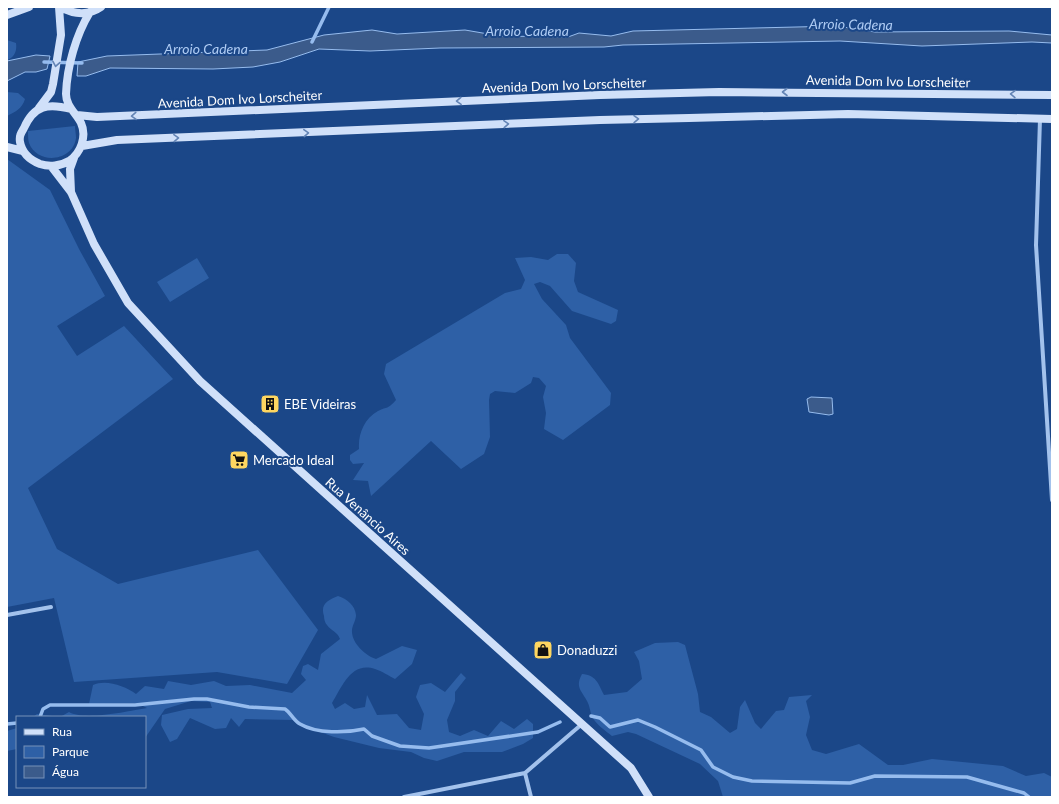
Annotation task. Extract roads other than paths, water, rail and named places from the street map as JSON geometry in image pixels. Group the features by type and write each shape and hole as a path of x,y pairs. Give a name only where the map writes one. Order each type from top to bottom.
{"main road":[{"path":"7,15 29,7"},
{"path":"23,151 20,135 30,116 40,108 51,92 53,84 60,44 59,7 73,13 90,12 101,7"},
{"path":"7,147 23,151 35,162 51,166 60,165 74,158 82,146 82,124 77,115 71,109 66,96 74,46 90,12"},
{"name":"Avenida Dom Ivo Lorscheiter","path":"77,115 97,117 593,95 719,92 1052,95"},
{"path":"40,108 51,105 71,109"},
{"path":"82,146 117,140 600,120 848,114 1052,119"},
{"name":"Rua Venâncio Aires","path":"71,192 70,169 74,158"},
{"name":"Rua Venâncio Aires","path":"51,166 71,192 94,244 128,303 192,372 631,768 649,797"}],"street":[{"path":"1040,118 1036,245 1052,500"},
{"path":"1046,406 1052,405"},
{"path":"7,615 51,607"},
{"path":"404,797 525,773 582,724"},
{"path":"525,773 531,797"}],"water":[{"name":"Arroio Cadena","path":"837,26 875,32 1009,31 1052,35 1052,43 1032,42 922,46 840,41 623,45 604,47 440,48 370,51 319,49 280,62 253,67 213,69 110,68 86,76 77,76 78,62 107,56 267,50 324,35 372,30 397,34 465,30 500,36 568,37 579,33 611,36 633,31"},
{"path":"36,55 50,56 47,69 36,72 25,72 7,81 7,61"},
{"path":"811,397 832,398 833,414 829,415 809,412 807,399"}],"waterway":[{"path":"312,42 329,7"},
{"name":"Arroio Cadena","path":"44,62 82,63"},
{"path":"40,716 43,709 50,705 135,705 207,699 249,707 285,709 300,724 315,730 340,732 364,729 372,736 400,746 429,748 538,732 560,722"},
{"path":"591,716 600,718 610,727 638,720 701,750 713,767 733,777 752,781 850,783 875,776 967,777 1024,793 1029,797"},
{"path":"7,724 16,723"}],"place":[{"name":"EBE Videiras","path":"270,404"},
{"name":"Mercado Ideal","path":"239,460"},
{"name":"Donaduzzi","path":"543,650"}]}
